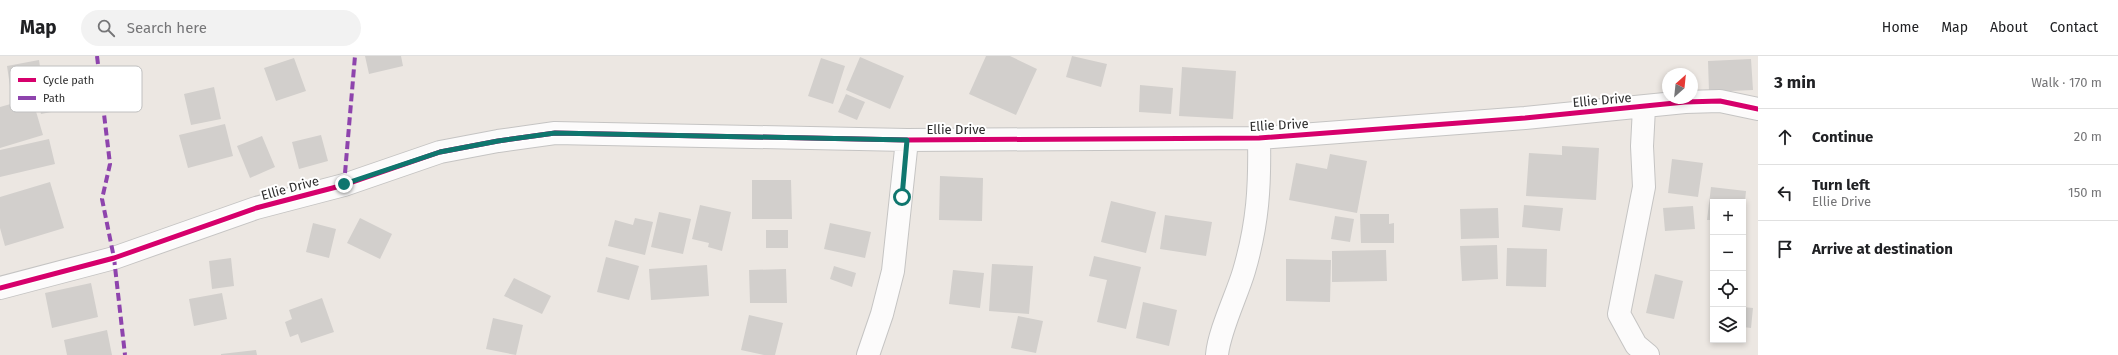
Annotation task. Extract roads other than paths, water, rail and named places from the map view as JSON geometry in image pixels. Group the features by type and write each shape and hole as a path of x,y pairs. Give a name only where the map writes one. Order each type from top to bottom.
{"street":[{"name":"Ellie Drive","path":"0,288 114,258 256,208 344,184 440,152 498,141 555,133 907,140 1259,138 1644,108 1685,102 1720,101 1758,109"},
{"path":"1644,108 1642,146 1644,187 1619,314 1636,345 1648,355"},
{"path":"1217,355 1244,270 1257,217 1260,175 1259,138"},
{"path":"868,355 882,314 893,271 907,140"}]}
